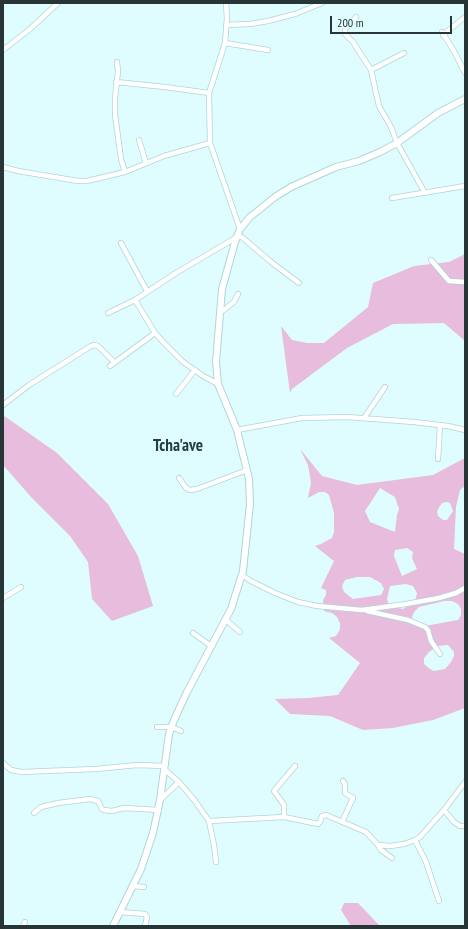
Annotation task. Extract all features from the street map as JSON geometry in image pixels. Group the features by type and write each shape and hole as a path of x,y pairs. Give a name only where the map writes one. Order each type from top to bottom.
{"street":[{"path":"3,50 30,29 58,3"},
{"path":"226,3 225,43 209,93 210,143 240,229"},
{"path":"226,25 250,24 268,21 295,14 322,3"},
{"path":"465,17 442,34 454,51 465,73"},
{"path":"356,18 344,32 364,58 371,70 379,106 391,127 397,143 425,193"},
{"path":"225,43 268,50"},
{"path":"371,70 404,53"},
{"path":"117,62 118,71 115,98 115,120 121,159 125,172"},
{"path":"116,82 209,93"},
{"path":"113,926 133,886 148,848 159,810 169,734 180,705 226,620 242,575 250,504 247,470 237,430 218,384 216,362 222,289 226,271 240,229 250,217 263,206 290,187 336,167 359,161 397,143 438,113 465,99"},
{"path":"139,140 146,163"},
{"path":"3,167 18,172 78,181 98,179 125,172 164,156 210,143"},
{"path":"392,198 465,186"},
{"path":"108,313 135,300 240,236 299,283"},
{"path":"121,243 148,291"},
{"path":"431,260 449,281 465,282"},
{"path":"220,313 234,302 238,294"},
{"path":"135,300 155,333 182,361 218,384"},
{"path":"3,405 29,385 91,346 98,346 112,364 155,333"},
{"path":"176,394 195,370"},
{"path":"364,418 385,387"},
{"path":"237,430 302,418 364,418 440,425 465,430"},
{"path":"438,459 440,425"},
{"path":"179,478 186,488 190,490 197,489 247,470"},
{"path":"242,575 269,590 298,602 317,606 362,610 408,620 425,627 428,630 432,641 440,654"},
{"path":"3,598 21,587"},
{"path":"362,610 439,598 456,593 465,588"},
{"path":"226,620 240,632"},
{"path":"193,633 211,646"},
{"path":"157,727 172,727 180,731"},
{"path":"3,763 11,770 22,772 96,769 136,765 164,768 179,782 209,821 216,862"},
{"path":"284,817 284,805 274,791 295,766"},
{"path":"342,822 353,798 345,792 345,784 343,781"},
{"path":"160,800 179,782"},
{"path":"378,845 390,846 404,844 420,837 444,810 465,782"},
{"path":"34,813 41,807 58,803 90,799 98,801 104,810 124,808 159,810"},
{"path":"444,810 454,822 460,826 465,826"},
{"path":"209,821 284,817 318,824 322,816 326,815 366,832 381,850 392,858"},
{"path":"414,840 426,862 439,901"},
{"path":"133,886 144,887"},
{"path":"120,912 145,914 147,918 145,926"}],"shaded area":[{"path":"465,254 465,341 444,323 393,324 347,348 292,389 290,393 281,326 292,340 307,343 324,343 368,307 373,283 414,266 449,262"},
{"path":"3,415 57,453 108,504 138,556 153,606 112,621 92,599 88,562 70,536 32,498 3,465"},
{"path":"300,449 322,476 357,485 433,475 465,459 465,486 460,490 456,507 454,549 465,554 465,708 433,720 393,728 363,730 330,716 290,714 275,699 338,695 360,663 329,638 336,636 340,629 340,623 337,617 332,613 324,611 323,600 326,595 326,590 321,588 334,561 315,546 332,538 334,532 334,513 329,495 325,492 319,492 308,498 307,502 311,483 308,465","holes":["380,488 395,497 399,509 395,532 370,522 365,511","447,502 450,503 453,511 447,520 443,520 438,516 438,509 442,503","407,548 413,552 412,558 417,569 402,576 394,556 395,550","357,577 370,577 381,583 384,589 381,595 353,599 344,592 342,586 345,580","406,584 413,586 417,593 415,602 403,609 389,606 387,599 390,586","444,601 452,601 458,604 461,609 461,615 458,620 419,627 414,623 412,617 414,612 419,607","448,645 454,652 454,656 445,669 434,671 424,664 424,658 429,652 438,646"]},
{"path":"344,903 358,903 380,926 351,926 341,910"}],"district":[{"name":"Tcha'ave","path":"178,446"}]}
